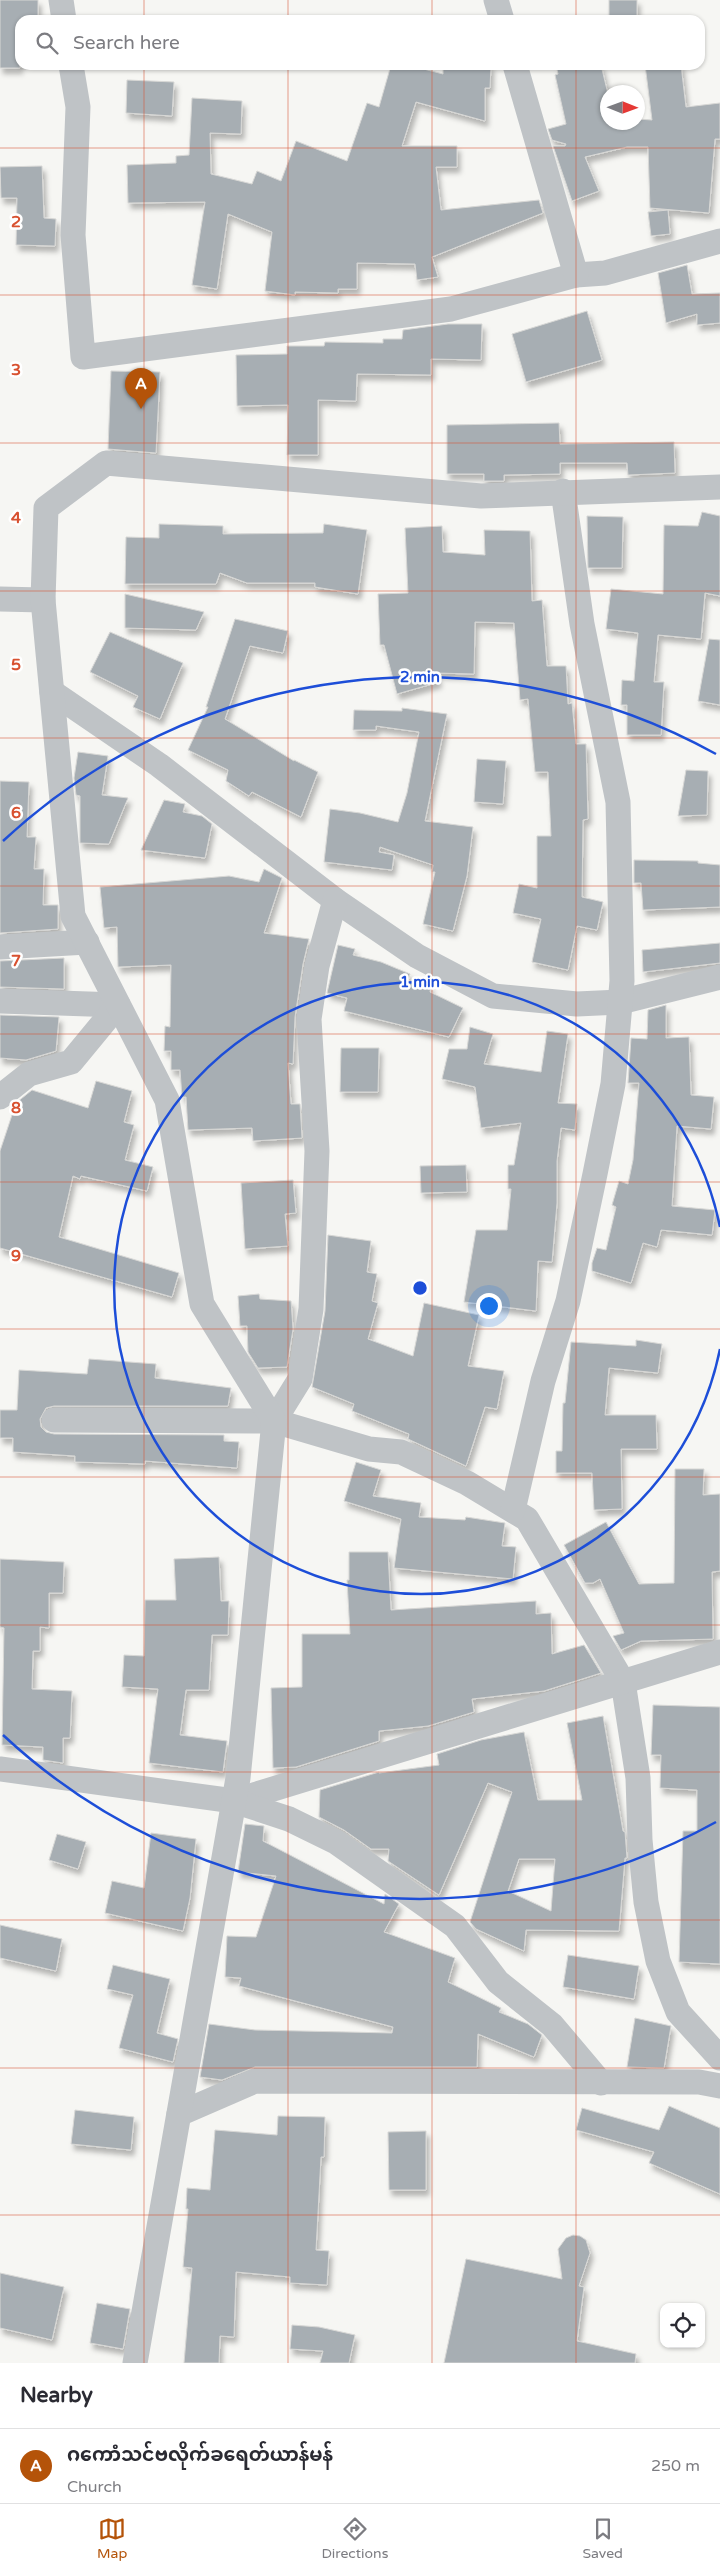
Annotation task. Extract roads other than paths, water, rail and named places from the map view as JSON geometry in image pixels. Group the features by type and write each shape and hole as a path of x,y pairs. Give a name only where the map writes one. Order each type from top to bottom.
{"street":[{"path":"60,0 63,15"},
{"path":"496,0 500,15"},
{"path":"72,70 78,107 73,235 83,357 451,309 576,275 605,273 720,241"},
{"path":"515,70 576,275"},
{"path":"274,1421 202,1304 167,1100 73,916 43,600 46,508 106,463 481,496 563,491 720,487"},
{"path":"513,1510 543,1381 568,1301 613,1084 622,981 618,802 582,624 563,491"},
{"path":"0,599 43,600"},
{"path":"52,692 159,765 335,900 416,956 493,996 577,1004 620,1002 720,977"},
{"path":"135,2363 238,1778 274,1421 300,1379 311,1309 317,1151 309,1020 317,966 335,900"},
{"path":"0,947 87,942"},
{"path":"0,1002 118,1005"},
{"path":"0,1097 29,1074 71,1062 118,1005"},
{"path":"54,1420 274,1421 369,1449 401,1452 467,1483 527,1519 623,1682 638,1778 640,1840 646,1902 658,1961 678,2012 720,2058"},
{"path":"234,1801 720,1652"},
{"path":"0,1769 234,1801 289,1819 336,1842 455,1926 498,1982 552,2025 601,2083"},
{"path":"179,2114 255,2081 699,2082 720,2086"}],"place":[{"name":"ဂကောံသင်ဗလိုက်ခရေတ်ယာန်မန်","path":"141,409"}]}
